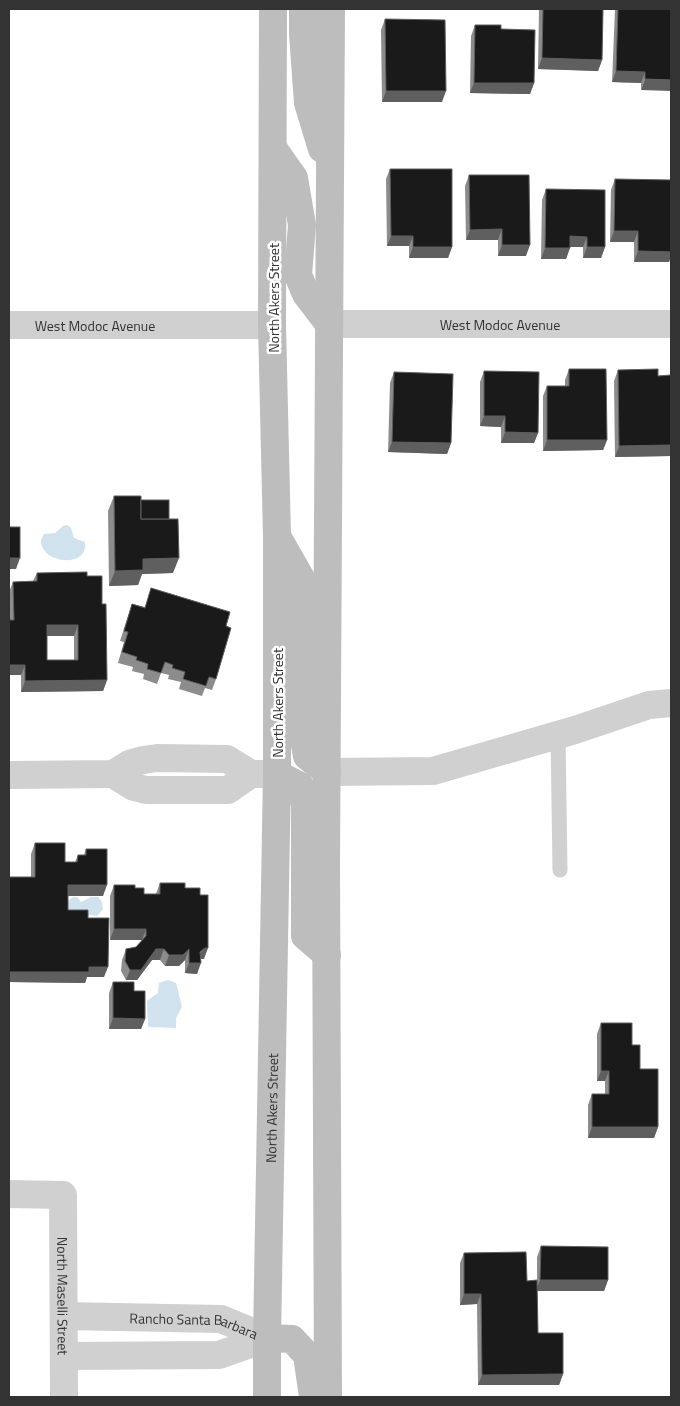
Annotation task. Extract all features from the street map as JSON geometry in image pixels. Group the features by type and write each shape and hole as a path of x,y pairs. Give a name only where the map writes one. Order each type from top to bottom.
{"main road":[{"name":"North Akers Street","path":"267,1397 264,774 277,537 272,324 273,9"},
{"path":"303,9 308,103 330,177"},
{"path":"328,1397 327,772 331,9"},
{"path":"273,148 294,178 302,225 298,275 306,294 329,324"},
{"path":"277,537 303,582 302,728 307,756 327,772"},
{"path":"264,774 300,786 305,805 305,936 327,955"},
{"path":"267,1338 292,1339 307,1355 313,1397"}],"street":[{"name":"West Modoc Avenue","path":"9,324 272,324"},
{"name":"West Modoc Avenue","path":"329,324 671,324"},
{"path":"327,772 433,771 558,735 649,705 671,703"},
{"path":"113,774 129,764 143,760 177,758 227,759 264,774"},
{"path":"177,758 177,790"},
{"path":"9,775 113,774 134,786 146,790 228,790 264,774"},
{"name":"North Maselli Street","path":"9,1194 63,1195 64,1397"},
{"name":"Rancho Santa Barbara","path":"64,1316 221,1319 267,1338"},
{"path":"158,1317 159,1356"},
{"name":"Rancho Santa Barbara","path":"64,1356 219,1355 267,1338"}],"lane":[{"path":"558,735 560,870"}],"water":[{"path":"67,525 71,528 74,538 85,542 84,551 73,560 64,560 48,554 43,548 41,540 44,534 55,533"},
{"path":"74,897 77,897 81,902 91,897 98,897 102,902 103,909 97,916 69,916 67,904"},
{"path":"168,980 176,983 182,1007 176,1018 176,1028 148,1027 147,1001 158,993 159,983"}],"building":[{"path":"543,9 603,9 602,60 542,58"},
{"path":"618,9 671,9 671,80 645,79 645,72 616,71"},
{"path":"385,19 445,20 446,91 386,91"},
{"path":"475,25 501,25 501,29 535,30 534,83 474,83"},
{"path":"390,169 452,169 452,247 413,247 413,236 391,236"},
{"path":"469,175 529,175 530,245 502,245 502,229 470,230"},
{"path":"615,179 671,180 671,252 638,251 638,231 614,231"},
{"path":"546,189 605,190 605,247 587,247 587,237 570,236 570,248 545,248"},
{"path":"569,369 606,369 607,440 547,440 547,386 569,386"},
{"path":"658,369 658,376 671,375 671,445 619,446 618,370"},
{"path":"484,371 539,372 538,433 505,432 505,416 484,416"},
{"path":"394,372 453,374 451,443 392,442"},
{"path":"114,496 141,496 141,519 178,519 179,558 143,559 143,570 115,571"},
{"path":"141,500 169,500 169,519 141,519"},
{"path":"9,527 20,527 20,558 9,558"},
{"path":"87,572 87,576 102,576 102,604 106,604 107,680 25,681 25,665 9,665 9,620 14,620 13,582 37,581 37,573","holes":["47,625 78,625 78,660 47,660"]},
{"path":"151,588 230,612 226,626 231,628 216,679 209,677 206,686 183,679 185,672 172,668 173,665 165,662 161,673 147,669 148,664 136,660 137,657 122,652 128,632 124,631 132,604 145,608"},
{"path":"35,843 65,843 65,862 77,862 78,855 86,855 86,849 107,849 107,885 68,885 68,910 88,910 88,918 109,918 108,967 89,967 89,972 9,972 9,877 35,877"},
{"path":"160,883 185,883 185,888 200,888 200,895 208,895 208,948 200,952 201,963 189,963 189,949 183,955 169,955 164,949 156,949 141,970 130,970 125,961 126,949 136,947 146,936 146,929 114,929 114,885 135,885 135,888 144,888 144,894 160,894"},
{"path":"113,982 134,982 134,991 145,991 145,1019 113,1018"},
{"path":"601,1023 632,1023 632,1045 640,1045 640,1069 658,1069 658,1127 592,1127 592,1094 609,1094 609,1071 601,1071"},
{"path":"541,1246 608,1247 608,1280 540,1280"},
{"path":"526,1252 527,1281 537,1280 538,1333 563,1333 563,1374 482,1375 481,1294 464,1294 464,1253"}]}
